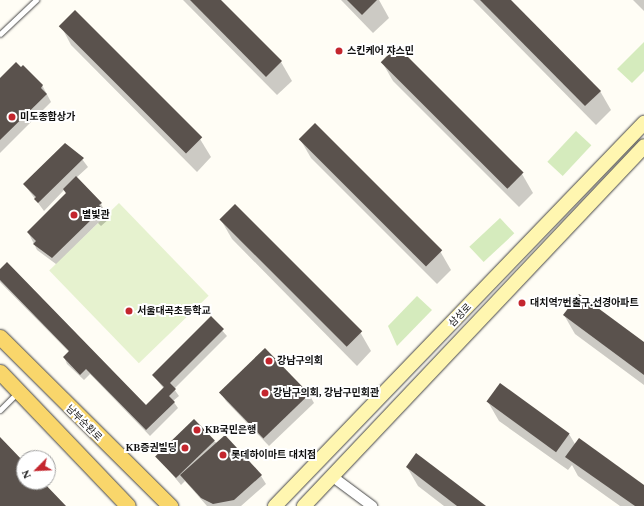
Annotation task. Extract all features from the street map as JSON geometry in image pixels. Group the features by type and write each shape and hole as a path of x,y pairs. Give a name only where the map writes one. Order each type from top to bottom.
{"main road":[{"path":"624,144 644,112"},
{"name":"삼성로","path":"275,506 644,123"},
{"name":"삼성로","path":"304,506 639,154 644,146"},
{"name":"남부순환로","path":"0,338 170,506"},
{"path":"0,372 128,506"}],"street":[{"path":"333,477 372,506"}],"lane":[{"path":"0,34 36,0"},
{"path":"0,410 19,391"}],"green space":[{"path":"644,42 644,71 632,83 617,69"},
{"path":"576,131 591,145 563,176 547,162"},
{"path":"119,203 209,296 139,363 49,270"},
{"path":"500,218 514,233 484,262 469,247"},
{"path":"417,296 432,310 397,346 388,326"}],"building":[{"path":"190,0 221,0 282,61 266,77"},
{"path":"347,0 377,0 362,15"},
{"path":"480,0 511,0 601,91 585,106"},
{"path":"75,10 202,137 186,154 59,26"},
{"path":"397,46 524,173 507,189 381,62"},
{"name":"미도종합상가","path":"16,62 21,67 23,65 43,85 41,88 47,94 0,140 0,78"},
{"path":"315,123 442,250 426,267 299,139"},
{"path":"65,143 84,158 38,203 34,199 36,197 23,184"},
{"name":"별빛관","path":"76,176 102,203 99,205 106,212 97,220 94,217 52,258 33,244 36,241 27,232 66,193 63,189"},
{"path":"235,204 362,331 347,347 219,220"},
{"name":"서울대곡초등학교","path":"7,262 146,405 164,387 152,375 211,316 224,329 170,383 176,389 169,396 175,402 146,430 86,369 80,375 63,357 69,351 0,280 0,269"},
{"path":"579,294 644,342 644,375 563,315"},
{"name":"강남구의회, 강남구민회관","path":"265,348 309,394 263,438 219,392"},
{"path":"500,383 570,434 556,452 486,402"},
{"name":"KB증권빌딩","path":"194,419 215,441 176,478 155,457"},
{"name":"롯데하이마트 대치점","path":"225,435 262,475 234,500 213,504 201,498 180,475"},
{"path":"0,437 16,454 16,490 51,490 66,506 0,506"},
{"path":"579,438 644,485 644,506 635,506 565,457"},
{"path":"416,453 486,506 457,506 406,467"}],"place":[{"name":"스킨케어 쟈스민","path":"339,51"},
{"name":"미도종합상가","path":"12,117"},
{"name":"별빛관","path":"74,215"},
{"name":"대치역7번출구.선경아파트","path":"522,303"},
{"name":"서울대곡초등학교","path":"129,311"},
{"name":"강남구의회","path":"269,361"},
{"name":"강남구의회, 강남구민회관","path":"265,393"},
{"name":"KB국민은행","path":"197,430"},
{"name":"KB증권빌딩","path":"185,448"},
{"name":"롯데하이마트 대치점","path":"223,455"}]}
